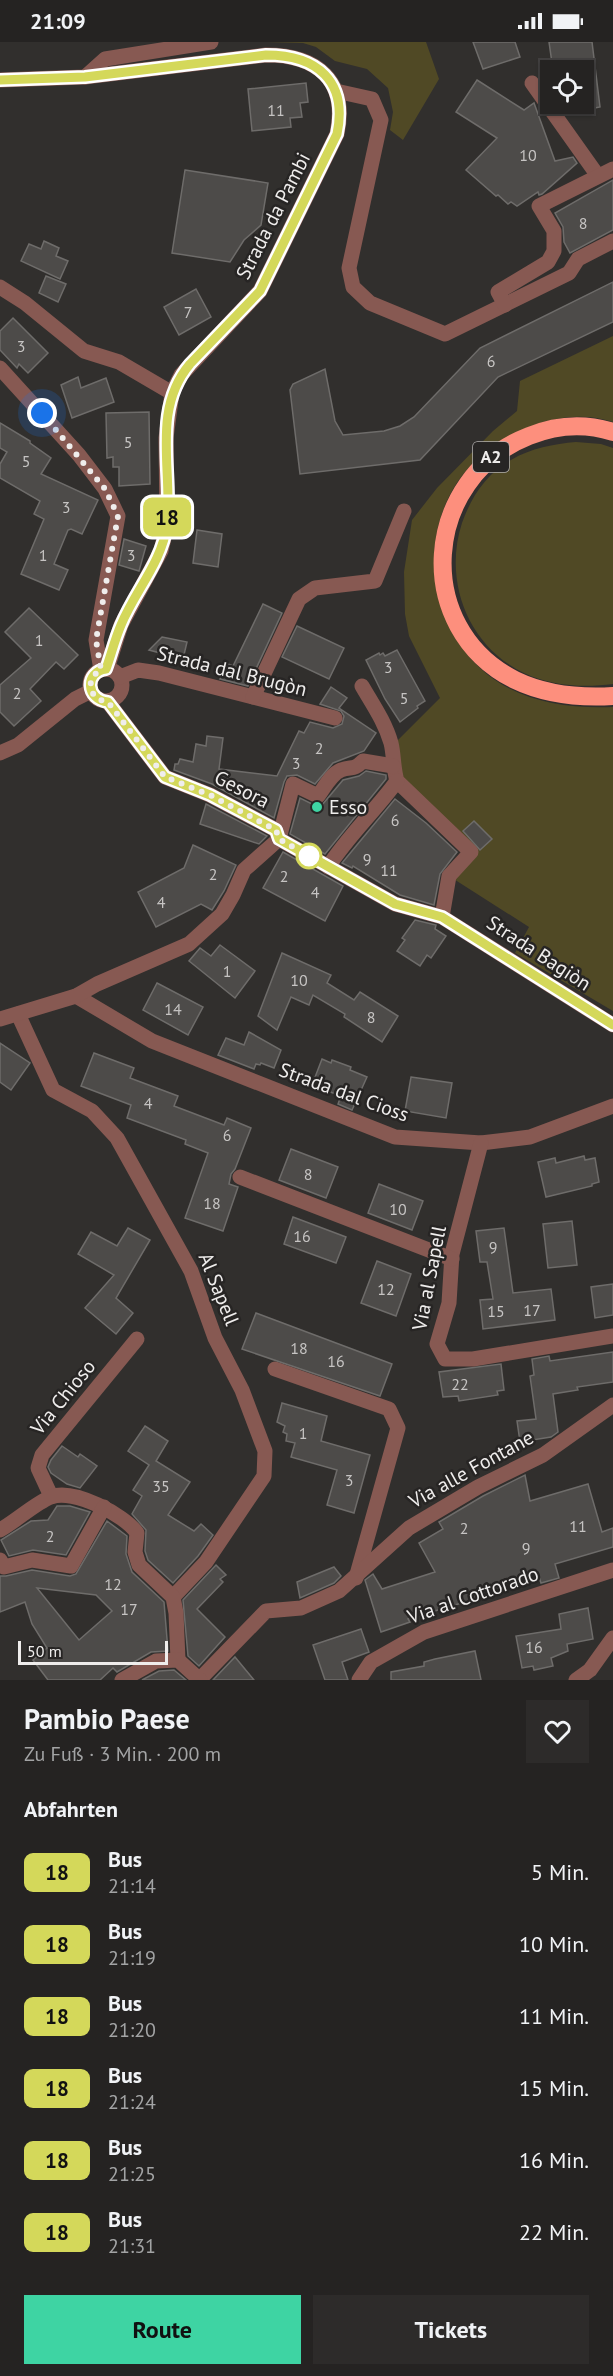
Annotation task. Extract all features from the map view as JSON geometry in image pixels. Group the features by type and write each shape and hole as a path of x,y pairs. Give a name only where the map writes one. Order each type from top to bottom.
{"highway":[{"name":"A2","path":"613,432 585,426 568,426 533,434 501,449 474,473 463,488 448,519 442,553 446,592 458,624 474,647 492,665 514,680 538,689 591,697 613,696"}],"street":[{"path":"85,77 105,59 212,42"},
{"path":"0,80 85,77 266,55 298,58 316,67 331,80 336,91 372,99 381,120 349,268 353,287 370,303 445,334 569,273 578,259 613,241"},
{"path":"532,83 598,176"},
{"name":"Strada da Pambi","path":"104,669 121,625 161,550 163,542 167,525 166,438 172,393 181,375 193,361 260,291 337,134 341,112 336,91"},
{"path":"505,305 498,292 548,262 554,251 554,231 539,206 613,169"},
{"path":"0,287 25,303 84,351 119,362 172,393"},
{"path":"0,368 79,455 105,489 118,516 96,640 104,669"},
{"path":"253,697 299,599 315,588 375,581 404,512"},
{"path":"104,669 112,670 122,682 121,693 108,702 98,699 91,691 90,681 93,676 104,669"},
{"name":"Strada dal Brugòn","path":"120,677 138,670 159,673 335,718"},
{"path":"328,867 348,838 382,801 395,774 392,746 386,725 362,686"},
{"path":"0,753 18,745 75,699 91,691"},
{"name":"Gesora","path":"108,702 165,777 210,795 266,824 276,830 279,839 395,904 442,917"},
{"path":"0,1019 76,996 97,984 189,944 222,914 244,870 279,839 293,784 318,796 334,775 341,770 355,769 363,761 395,774 471,852 449,876 442,917"},
{"name":"Strada Bagiòn","path":"442,917 613,1025"},
{"name":"Strada dal Cioss","path":"76,996 152,1041 395,1137 481,1143 530,1137 613,1106"},
{"name":"Al Sapell","path":"18,1014 53,1090 92,1111 117,1138 192,1271 215,1338 242,1390 265,1451 264,1476 206,1562 173,1597"},
{"name":"Via al Sapell","path":"481,1143 452,1260 449,1303 437,1344 445,1359 473,1359 613,1336"},
{"path":"240,1177 452,1260"},
{"name":"Via Chioso","path":"51,1496 38,1468 39,1461 137,1339"},
{"name":"Via alle Fontane","path":"275,1370 389,1409 398,1428 356,1578"},
{"name":"Via alle Fontane","path":"200,1680 266,1611 302,1608 339,1591 409,1528 478,1487 543,1455 613,1405"},
{"path":"0,1530 51,1496 68,1494 104,1507 132,1524 137,1533 135,1552 139,1565 173,1597 178,1660"},
{"path":"0,1560 4,1566 32,1560 71,1566 104,1507"},
{"name":"Via al Cottorado","path":"359,1680 370,1662 424,1632 613,1570"},
{"path":"576,1680 590,1670 613,1638"},
{"path":"122,1680 156,1661 178,1660 200,1680"}],"shaded area":[{"path":"267,42 426,42 439,79 403,140 390,130 393,112 388,88 367,69 335,61 316,47 303,43"},
{"path":"613,336 613,422 591,417 568,417 545,421 512,435 483,453 457,483 443,511 435,542 435,573 441,604 453,633 471,659 495,680 522,694 552,703 582,707 613,707 613,1011 515,953 529,927 449,876 471,852 397,781 392,746 440,698 409,636 405,614 404,572 412,520 437,488 493,431 517,411 520,381"},
{"path":"576,442 601,444 613,448 613,684 579,686 545,681 524,673 504,661 475,629 465,610 459,589 456,567 457,545 462,523 475,495 487,479 502,465 526,452"}],"building":[{"path":"473,42 515,42 520,57 483,69"},
{"path":"549,42 592,42 600,107 594,108 594,60 552,60"},
{"path":"477,80 524,110 534,103 555,161 573,157 577,163 542,194 539,195 538,192 517,206 511,202 508,204 498,195 496,196 466,170 497,138 456,112"},
{"path":"306,83 308,102 300,103 302,117 290,118 291,127 252,131 248,89"},
{"path":"185,170 268,183 261,225 244,240 230,262 172,253"},
{"path":"613,180 613,230 570,253 564,242 563,227 555,213"},
{"path":"44,241 59,248 56,256 68,261 60,279 21,261 29,244 41,249"},
{"path":"46,276 66,284 58,302 39,293"},
{"path":"613,282 613,322 498,377 420,460 300,474 290,390 293,384 325,369 335,421 343,435 384,431 400,426 414,417 480,348"},
{"path":"196,289 211,317 179,335 164,307"},
{"path":"13,318 48,353 28,373 19,364 17,368 0,350 0,331"},
{"path":"78,377 81,388 106,378 114,402 72,418 61,385"},
{"path":"149,412 150,484 119,486 119,467 113,467 113,457 107,458 106,413"},
{"path":"0,423 30,441 51,458 41,474 98,500 82,534 68,530 54,564 68,570 59,590 21,574 44,519 34,514 40,501 0,478 0,464 7,452 0,448"},
{"path":"197,530 222,534 218,567 193,563"},
{"path":"124,539 146,546 139,571 119,565"},
{"path":"263,604 282,613 248,686 220,679 228,664 233,666"},
{"path":"29,608 78,655 64,669 56,662 30,689 41,701 14,726 0,712 0,685 31,658 5,632"},
{"path":"297,626 344,648 329,679 282,657"},
{"path":"162,637 187,642 183,659 149,650"},
{"path":"397,650 425,701 400,722 385,699 366,660 379,653 385,656"},
{"path":"331,687 347,698 339,708 376,733 364,751 333,763 315,784 297,775 287,776 274,818 212,784 174,770 175,764 178,764 180,759 193,762 196,744 206,746 207,736 223,738 219,769 277,776 299,731 304,733 310,722 333,728 342,724 344,716 341,711 320,704"},
{"path":"366,771 386,775 386,779 325,854 290,834 300,798 314,805 322,805 343,780 359,776"},
{"path":"395,799 426,823 457,852 440,874 434,905 400,895 353,866 352,868 342,863"},
{"path":"206,804 267,836 259,844 200,824"},
{"path":"474,821 492,839 480,850 463,831"},
{"path":"193,845 236,865 212,910 201,904 156,927 138,892 184,868"},
{"path":"283,852 343,886 325,921 263,888"},
{"path":"415,920 436,925 435,929 446,936 431,958 427,955 420,966 397,951 405,940 402,938"},
{"path":"220,945 255,971 235,998 189,961 200,948 211,956"},
{"path":"282,953 331,975 327,983 354,1000 360,992 398,1016 382,1042 344,1017 345,1014 313,995 309,1005 291,997 277,1030 258,1016"},
{"path":"157,983 203,1007 188,1035 143,1010"},
{"path":"249,1032 281,1050 274,1068 261,1063 256,1064 254,1069 218,1055 226,1038 244,1045"},
{"path":"0,1043 30,1063 11,1090 0,1082"},
{"path":"94,1053 134,1068 130,1078 178,1096 174,1106 224,1125 227,1118 251,1128 231,1174 229,1184 238,1187 223,1231 185,1218 208,1153 185,1144 186,1140 127,1118 131,1105 81,1086"},
{"path":"322,1059 351,1067 350,1070 367,1077 352,1110 338,1104 341,1096 312,1085"},
{"path":"411,1077 452,1083 446,1118 405,1111"},
{"path":"291,1149 338,1167 326,1198 279,1180"},
{"path":"584,1156 585,1160 595,1158 599,1182 592,1186 546,1197 538,1162 555,1158 556,1163"},
{"path":"379,1184 423,1201 412,1230 368,1213"},
{"path":"293,1217 346,1237 336,1263 284,1244"},
{"path":"572,1221 577,1265 548,1268 543,1224"},
{"path":"128,1228 150,1240 116,1298 133,1313 116,1334 85,1308 114,1275 78,1254 91,1232 117,1246"},
{"path":"504,1228 513,1293 551,1289 555,1320 483,1329 480,1300 493,1299 487,1262 480,1262 476,1231"},
{"path":"377,1261 411,1274 396,1316 361,1303"},
{"path":"613,1284 613,1315 595,1318 591,1287"},
{"path":"256,1313 392,1364 380,1396 242,1349"},
{"path":"613,1352 613,1382 577,1387 578,1390 553,1394 558,1432 551,1437 520,1442 517,1421 536,1419 530,1376 534,1375 532,1359 549,1356 550,1361"},
{"path":"501,1364 504,1390 497,1391 498,1395 459,1401 458,1396 443,1397 439,1372"},
{"path":"282,1403 327,1416 321,1441 370,1455 354,1513 327,1505 337,1470 291,1457 295,1443 286,1441 287,1434 283,1432 285,1426 277,1422"},
{"path":"145,1426 168,1441 156,1461 190,1482 168,1515 194,1531 201,1524 213,1535 198,1556 173,1583 148,1560 145,1551 146,1530 132,1514 142,1496 133,1490 149,1465 128,1451"},
{"path":"62,1446 78,1457 80,1454 97,1466 80,1488 67,1484 51,1473 48,1467"},
{"path":"525,1475 530,1501 588,1484 602,1532 613,1528 613,1547 555,1564 559,1578 541,1583 537,1571 495,1583 497,1588 474,1595 475,1599 408,1619 410,1622 381,1632 365,1580 373,1574 382,1589 435,1572 419,1543 443,1529 439,1522"},
{"path":"57,1506 70,1506 90,1512 66,1555 33,1550 9,1556 1,1540 31,1521 48,1520"},
{"path":"107,1521 127,1536 126,1554 132,1572 164,1602 168,1651 151,1652 117,1672 113,1668 100,1680 48,1680 33,1660 47,1648 32,1624 25,1602 0,1612 0,1576 32,1570 70,1576 76,1574","holes":["37,1588 96,1595 112,1611 79,1640"]},
{"path":"216,1565 226,1575 220,1579 223,1582 197,1609 225,1637 199,1666 188,1656 183,1600"},
{"path":"334,1567 341,1576 334,1583 300,1598 297,1582"},
{"path":"588,1608 593,1639 567,1644 568,1651 551,1658 553,1666 534,1670 533,1666 522,1668 516,1636 561,1629 559,1614"},
{"path":"361,1629 369,1652 342,1662 348,1680 325,1680 313,1645"},
{"path":"475,1651 481,1680 391,1680 391,1672 424,1666 424,1662"},
{"path":"235,1657 254,1680 213,1680"},
{"path":"174,1670 186,1680 142,1680 159,1671"}],"bus line":[{"name":"18","path":"0,80 85,77 266,55 298,58 310,63 331,80 341,112 337,134 260,291 190,364 181,375 172,393 166,438 167,525 161,550 121,625 106,669 97,672 90,681 91,691 98,699 108,702 165,777 210,795 276,830 279,839 395,904 442,917 613,1025"}],"place":[{"name":"Esso","path":"317,807"}],"route":[{"path":"42,413 105,489 118,516 117,535 108,565 96,640 101,670 90,681 94,696 108,702 165,777 210,795 276,830 279,839 314,859 309,856"}]}
